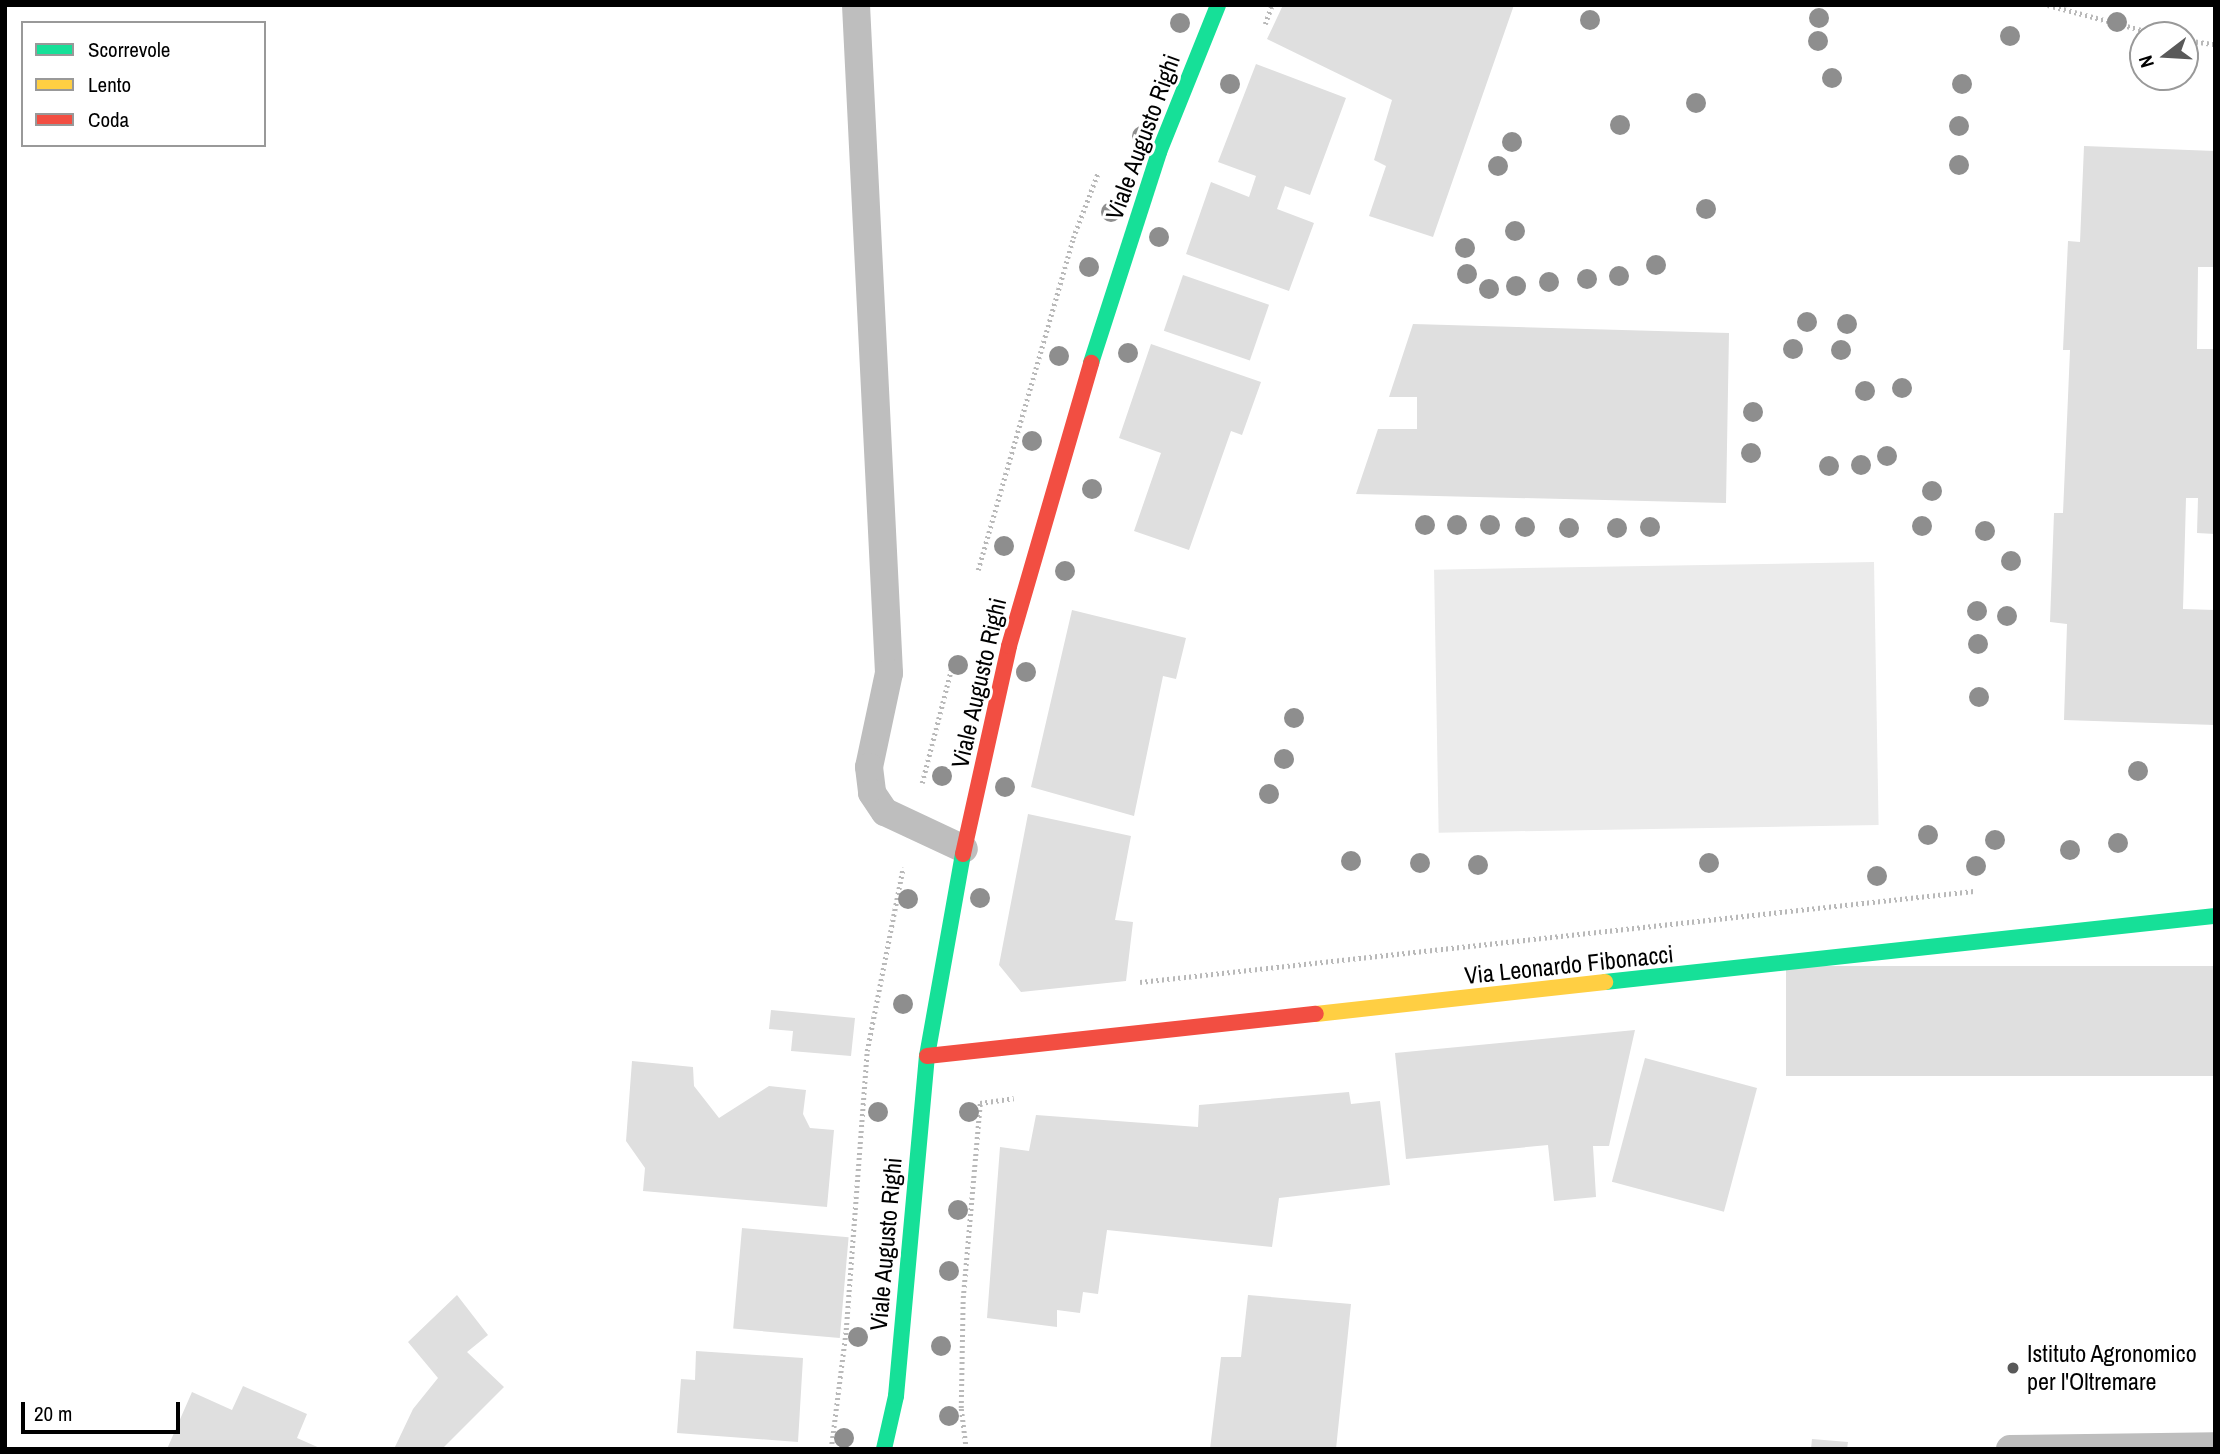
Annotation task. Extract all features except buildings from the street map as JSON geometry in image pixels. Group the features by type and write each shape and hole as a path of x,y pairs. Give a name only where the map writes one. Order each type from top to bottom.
{"main road":[{"name":"Viale Augusto Righi","path":"884,1449 896,1396 927,1056 964,849 1009,646 1073,414 1159,152 1218,5"},
{"name":"Via Leonardo Fibonacci","path":"927,1056 2215,916"},
{"name":"Viale Augusto Righi","path":"896,1396 904,1449"}],"lane":[{"path":"856,5 889,673 869,767 872,793 885,812 964,849"},
{"path":"2010,1449 2215,1446"}],"path":[{"path":"1262,31 1272,5"},
{"path":"2048,5 2129,27"},
{"path":"1133,982 1987,890"},
{"path":"966,1449 961,1408 963,1298 980,1103"}],"shaded area":[{"path":"1874,562 1879,825 1439,833 1434,570"}],"traffic: fast":[{"path":"1091,363 1159,152 1218,5"},
{"path":"884,1449 896,1396 927,1056 963,854"},
{"path":"1605,982 2215,916"}],"traffic: slow":[{"path":"1316,1014 1605,982"}],"traffic: jam":[{"path":"963,854 1009,646 1091,363"},
{"path":"927,1056 1316,1014"}],"place":[{"name":"Istituto Agronomico per l'Oltremare","path":"2013,1368"}]}
